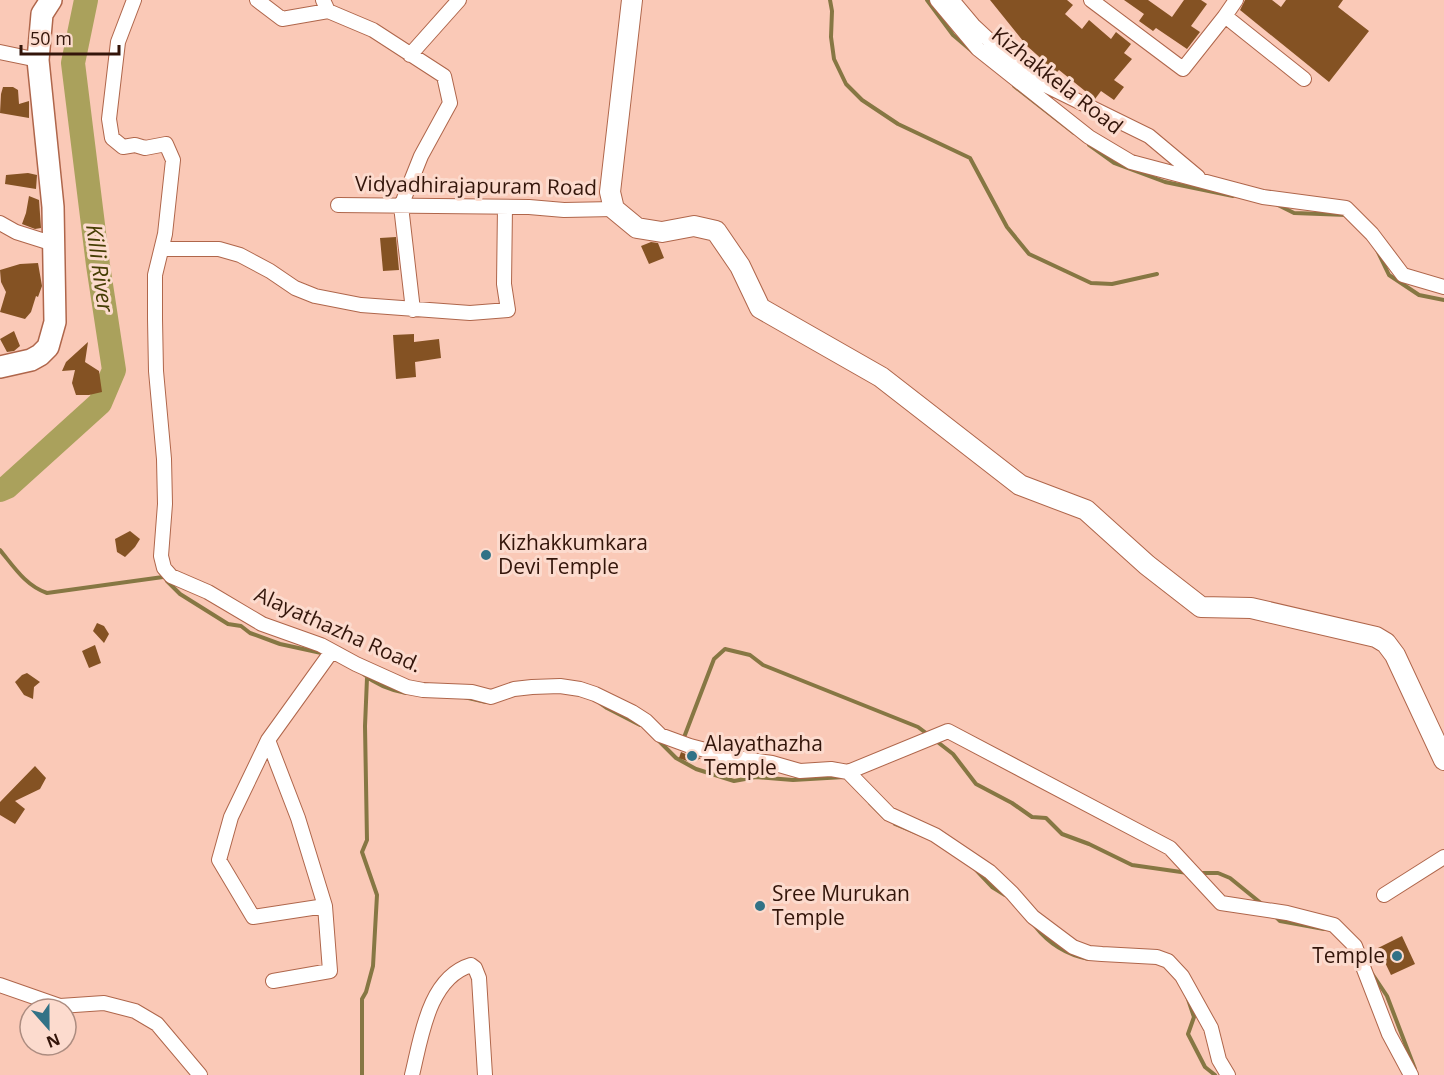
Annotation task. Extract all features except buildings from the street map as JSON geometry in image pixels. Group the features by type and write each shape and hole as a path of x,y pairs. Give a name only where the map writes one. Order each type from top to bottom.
{"main road":[{"path":"0,367 31,360 40,355 48,347 55,322 53,207 38,60 42,14 51,0"},
{"path":"632,0 609,192 614,209 637,228 662,232 694,226 716,231 740,266 760,308 881,377 1020,485 1086,510 1147,565 1201,607 1251,608 1376,637 1386,643 1403,671 1444,760"}],"street":[{"name":"Alayathazha Road.","path":"135,0 118,42 109,119 112,138 123,147 135,145 146,148 166,144 173,160 162,249 155,275 156,371 164,459 165,504 161,556 164,568 171,576 208,592 262,624 332,651 407,687 472,692 490,697 514,689 532,687 560,686 580,689 632,712 646,721 660,735 682,743 736,758 772,763 800,771 831,769 848,772"},
{"path":"257,0 282,19 325,6 372,30 444,76 450,103 421,156 401,206 413,309"},
{"path":"410,55 459,0"},
{"name":"Kizhakkela Road","path":"937,0 978,49 1089,137 1131,162 1263,197 1346,208 1371,234 1403,275 1444,288"},
{"name":"Kizhakkela Road","path":"951,0 995,46 1039,82 1149,136 1202,180"},
{"path":"1091,0 1184,69 1236,0"},
{"path":"1226,16 1304,79"},
{"path":"0,52 38,60"},
{"name":"Vidyadhirajapuram Road","path":"338,205 614,209"},
{"path":"162,249 219,249 240,255 295,288 315,296 361,305 470,313 508,310 504,284 505,207"},
{"path":"0,223 15,232 54,244"},
{"path":"325,906 253,917 219,860 231,817 268,740 332,651"},
{"path":"1228,1075 1219,1060 1211,1028 1182,976 1167,962 1157,957 1089,953 1073,947 1033,917 990,872 935,835 889,814 848,772 948,731 1170,848 1221,903 1287,914 1334,925 1355,946 1389,1034 1411,1075"},
{"path":"268,740 298,818 325,906 330,970 273,981"},
{"path":"1384,895 1444,857"},
{"path":"412,1075 429,1009 450,978 460,969 471,965 475,968 479,978 486,1075"},
{"path":"0,985 60,1006 108,1004 135,1011 157,1024 200,1075"}],"waterway":[{"name":"Killi River","path":"0,490 7,487 100,403 114,370 98,265 73,63 86,0"},
{"path":"830,0 834,59 846,84 862,100 898,124 970,158 1007,227 1029,254 1091,283 1112,284 1157,274"},
{"path":"927,0 953,35 973,52"},
{"path":"1014,86 1074,133"},
{"path":"1089,145 1114,163 1165,182 1233,196"},
{"path":"1276,204 1294,213 1347,215"},
{"path":"1377,250 1389,275 1419,295 1444,300"},
{"path":"0,550 27,581 47,593 163,577"},
{"path":"167,581 180,594 228,624 241,626 250,633 280,644 326,654"},
{"path":"683,740 714,659 725,649 750,655 763,665 918,727 930,736"},
{"path":"362,673 383,686 406,693"},
{"path":"362,1075 362,999 373,966 377,895 362,852 367,840 365,726 367,678"},
{"path":"464,697 486,702"},
{"path":"600,703 640,725"},
{"path":"657,739 676,758 696,769 734,781 756,777 793,780 844,777"},
{"path":"935,740 953,754 976,784 1012,803 1032,817 1046,818 1062,834 1132,865 1188,873"},
{"path":"870,803 886,819"},
{"path":"895,824 924,836"},
{"path":"975,869 992,887 1005,895"},
{"path":"1199,873 1218,873 1230,878 1262,904"},
{"path":"1274,915 1280,921 1324,929"},
{"path":"1035,926 1059,948 1089,959"},
{"path":"1371,972 1387,996 1415,1069"},
{"path":"1187,996 1194,1017 1188,1034 1205,1067 1215,1075"}],"place":[{"name":"Kizhakkumkara Devi Temple","path":"486,555"},
{"name":"Alayathazha Temple","path":"692,756"},
{"name":"Sree Murukan Temple","path":"760,906"},
{"name":"Temple","path":"1397,956"}]}
